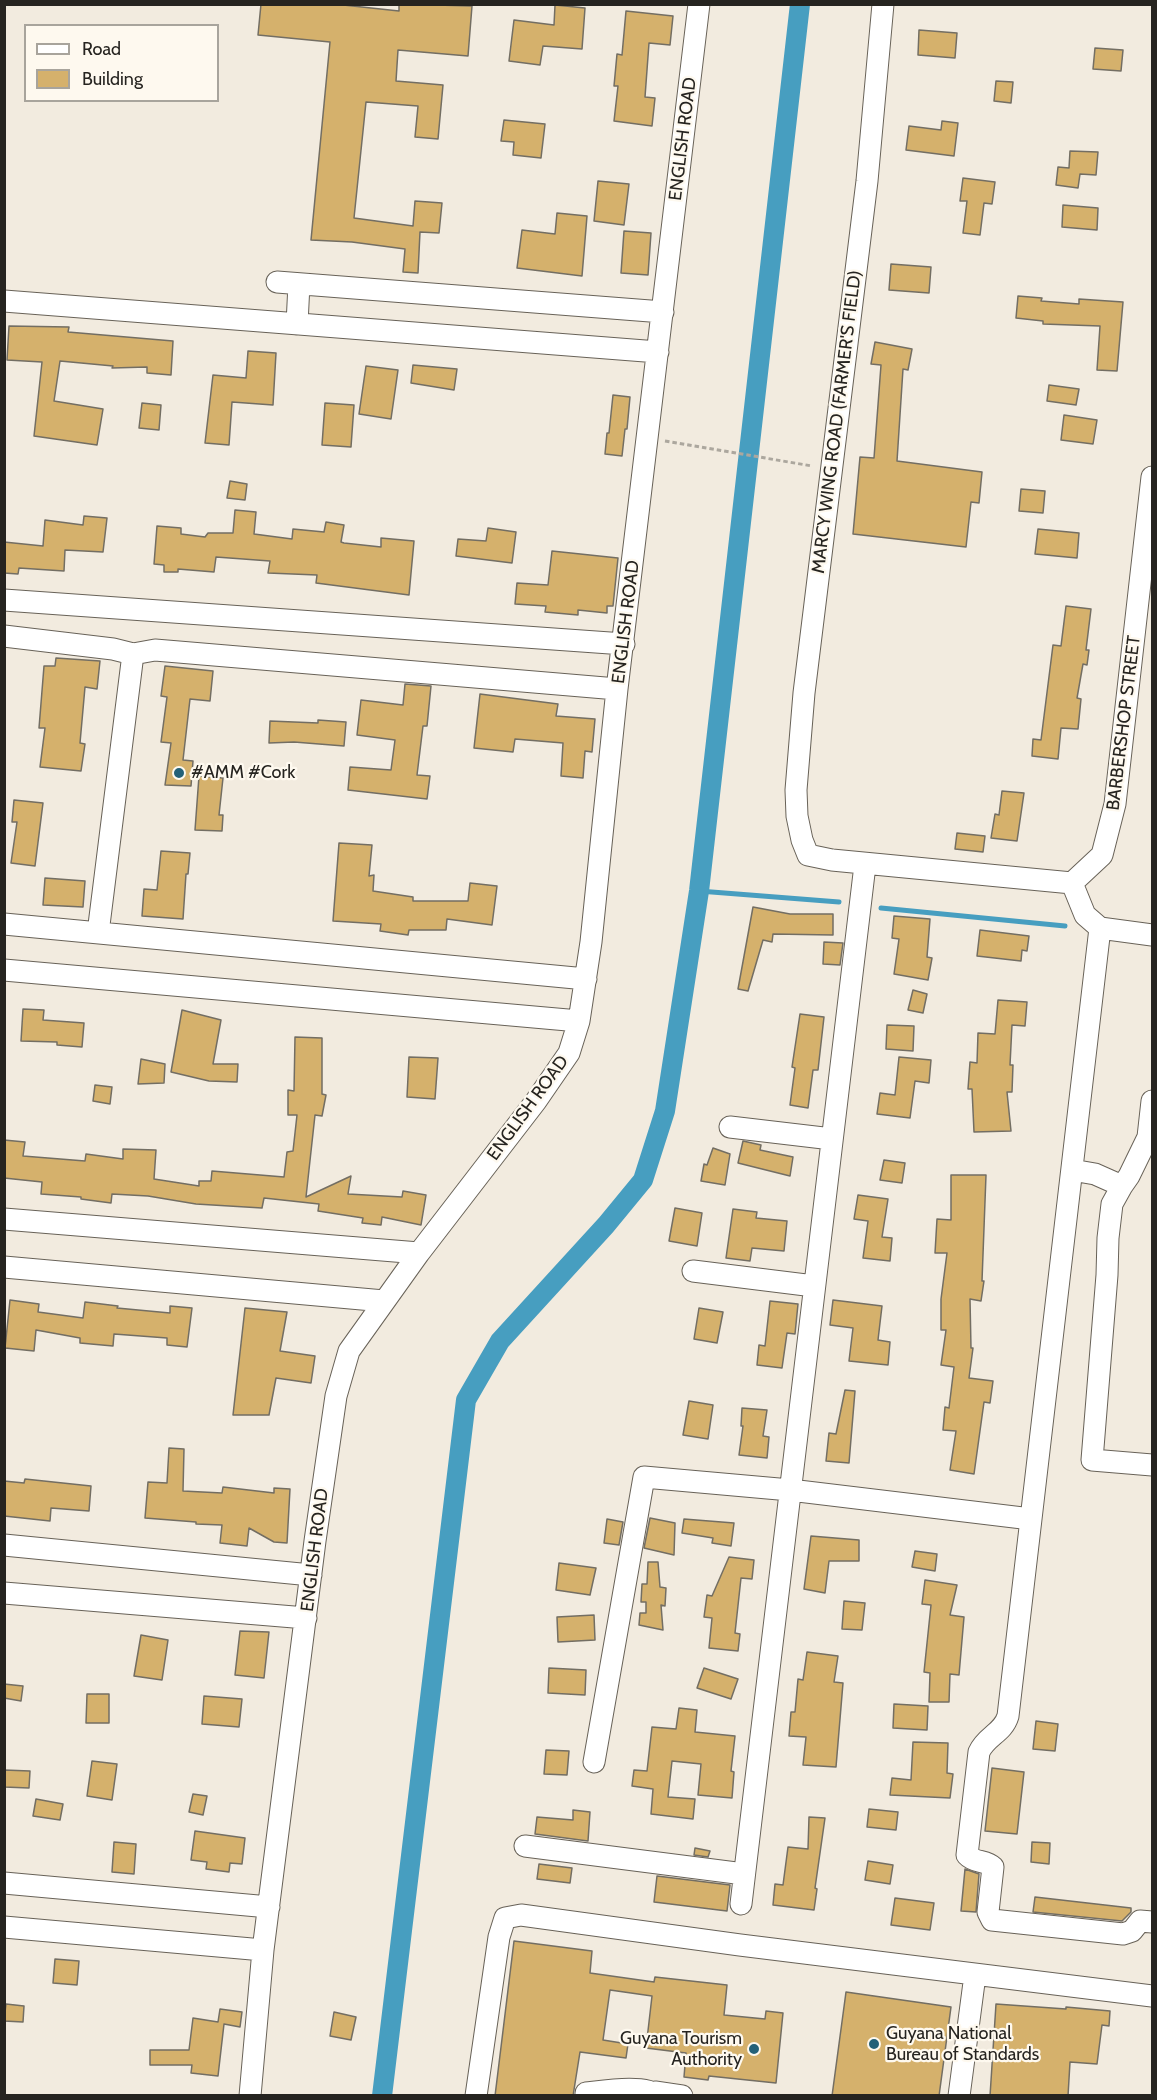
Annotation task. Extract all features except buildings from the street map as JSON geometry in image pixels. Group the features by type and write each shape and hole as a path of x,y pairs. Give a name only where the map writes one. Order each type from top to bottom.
{"street":[{"name":"ENGLISH ROAD","path":"250,2096 263,1950 311,1575 336,1396 349,1351 419,1253 536,1101 569,1053 579,1021 591,942 617,689 699,4"},
{"name":"MARCY WING ROAD (FARMER'S FIELD)","path":"865,865 808,855 797,816 796,790 804,693 867,181 883,4"},
{"path":"277,282 663,312"},
{"path":"297,324 299,284"},
{"path":"4,301 658,352"},
{"name":"BARBERSHOP STREET","path":"1072,883 1102,855 1115,804 1152,477"},
{"path":"4,600 624,644"},
{"path":"4,636 113,649 133,654 155,650 617,689"},
{"path":"98,933 133,654"},
{"path":"741,1905 865,865 1072,883 1085,915 1100,928 1152,935"},
{"path":"4,924 585,979"},
{"path":"1100,928 1008,1716 1006,1725 986,1741 979,1752 967,1850 968,1857 971,1859 993,1867 989,1918 995,1921 1123,1934 1132,1931 1140,1922 1152,1922"},
{"path":"4,970 579,1021"},
{"path":"1152,1101 1148,1137 1112,1204 1092,1460 1152,1465"},
{"path":"730,1127 832,1139"},
{"path":"1072,1170 1095,1174 1122,1186"},
{"path":"4,1219 419,1253"},
{"path":"4,1267 384,1301"},
{"path":"693,1271 814,1286"},
{"path":"594,1762 644,1477 790,1490 1031,1519"},
{"path":"4,1545 311,1575"},
{"path":"4,1593 306,1618"},
{"path":"525,1846 744,1874"},
{"path":"4,1883 269,1907"},
{"path":"476,2096 499,1937 505,1918 521,1915 1152,1996"},
{"path":"4,1927 263,1950"},
{"path":"959,2096 975,1975"},
{"path":"586,2096 586,2093 626,2089 682,2096"}],"path":[{"path":"664,441 832,470"}],"waterway":[{"path":"382,2096 466,1400 500,1341 606,1225 643,1180 665,1111 699,891 800,4"},
{"path":"699,891 839,902"},
{"path":"881,908 1065,926"}],"place":[{"name":"#AMM #Cork","path":"179,773"},
{"name":"Guyana National Bureau of Standards","path":"874,2044"},
{"name":"Guyana Tourism Authority","path":"754,2049"}]}
